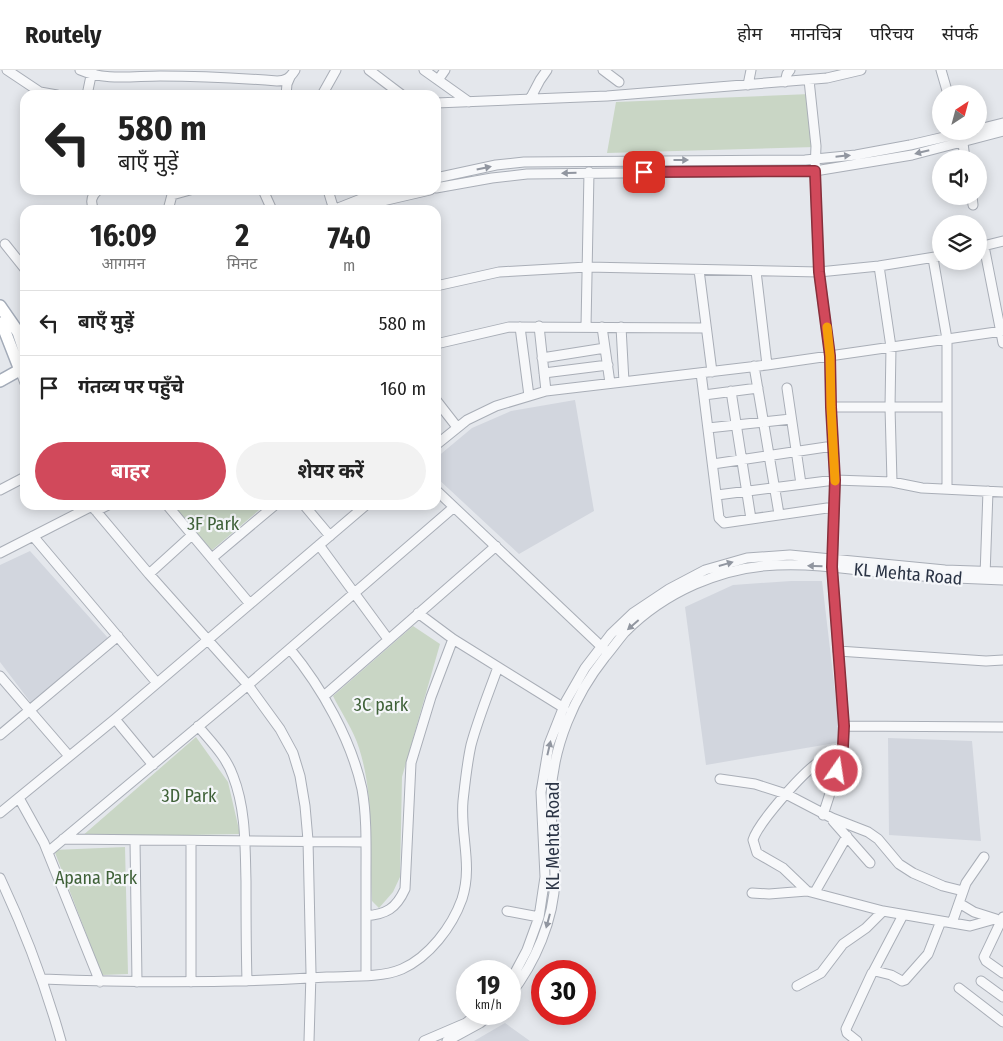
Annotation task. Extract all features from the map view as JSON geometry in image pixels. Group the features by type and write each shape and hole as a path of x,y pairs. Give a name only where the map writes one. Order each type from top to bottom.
{"main road":[{"path":"0,306 20,338"},
{"path":"0,323 20,361"},
{"path":"0,373 20,366"},
{"path":"0,381 20,366"}],"street":[{"path":"7,70 37,90"},
{"path":"80,70 92,73 126,74 194,73 224,78 285,81 293,74"},
{"path":"224,78 229,70"},
{"path":"259,80 265,70"},
{"path":"325,90 336,70"},
{"path":"369,70 395,90"},
{"path":"424,70 469,102"},
{"path":"438,80 446,70"},
{"path":"530,99 547,70"},
{"path":"603,70 619,82"},
{"path":"748,84 751,70"},
{"path":"785,82 790,70"},
{"path":"441,104 608,96 785,82 827,78 861,70"},
{"path":"941,70 945,85"},
{"path":"88,90 92,73"},
{"path":"286,90 287,84 293,74"},
{"path":"809,80 816,146 815,171 819,272 830,356 835,480 832,563 844,726 843,746 838,759 828,816"},
{"path":"988,126 1003,122"},
{"path":"988,133 1003,132"},
{"path":"441,177 496,165 524,162 815,159 856,155 939,140"},
{"path":"441,187 527,174 815,171 912,155 951,140"},
{"path":"586,326 589,172"},
{"path":"346,205 371,195"},
{"path":"369,205 408,195"},
{"path":"987,246 1003,241"},
{"path":"5,244 20,263"},
{"path":"441,285 499,272 587,267 819,272 879,266 932,258"},
{"path":"879,266 890,347 892,482"},
{"path":"987,268 1003,342"},
{"path":"699,270 712,372"},
{"path":"939,270 947,339 947,489"},
{"path":"756,271 767,365"},
{"path":"539,326 546,391"},
{"path":"441,343 508,327 706,328"},
{"path":"520,327 529,396"},
{"path":"602,327 610,383"},
{"path":"621,327 624,382"},
{"path":"441,441 467,420 496,406 546,391 767,365 1002,332"},
{"path":"542,358 605,348"},
{"path":"544,373 608,365"},
{"path":"754,366 779,514"},
{"path":"702,373 720,518 724,523 834,508"},
{"path":"704,395 758,388"},
{"path":"787,388 801,484"},
{"path":"731,391 750,519"},
{"path":"441,406 457,427"},
{"path":"831,407 947,407"},
{"path":"708,428 791,419"},
{"path":"713,464 833,446"},
{"path":"0,490 20,480"},
{"path":"717,495 835,480 892,482 922,488 1003,492"},
{"path":"985,575 988,491"},
{"path":"441,495 605,650"},
{"path":"48,852 248,685 454,507"},
{"path":"0,553 87,510"},
{"path":"96,510 149,574 248,685 280,729 293,753 300,776 308,840 310,1041"},
{"path":"171,510 250,604"},
{"path":"212,558 269,510"},
{"path":"308,510 330,536"},
{"path":"0,813 208,641 360,510"},
{"path":"149,574 192,534"},
{"path":"33,536 158,683"},
{"path":"319,545 388,639"},
{"path":"324,696 496,546"},
{"name":"KL Mehta Road","path":"521,976 542,941 550,915 555,880 551,796 554,762 570,716 605,650 611,634 633,613 669,589 705,570 747,558 790,555 832,563 944,570 985,575 1003,580"},
{"name":"KL Mehta Road","path":"985,575 1003,572"},
{"path":"418,613 454,639 564,708"},
{"path":"0,735 118,636"},
{"path":"366,916 380,914 389,910 396,904 404,889 411,763 431,697 454,639"},
{"path":"290,648 311,675 324,696 354,761 364,800 366,842 366,975"},
{"name":"KL Mehta Road","path":"521,961 540,917 545,877 541,792 549,744 564,708 585,668 605,650"},
{"path":"838,651 986,661 1003,660"},
{"path":"43,979 100,982 191,982 310,979 394,972 414,962 426,953 445,932 459,905 467,872 468,857 463,811 470,752 498,666"},
{"path":"0,676 69,756"},
{"path":"114,719 152,765"},
{"path":"198,726 220,752 233,775 241,802 245,841 247,981"},
{"path":"844,726 1003,727"},
{"path":"811,891 782,868 757,853 753,844 754,836 759,827 802,777 820,762 838,759"},
{"path":"720,779 755,784 786,794 828,816 878,838 899,864 913,873 943,886 964,891"},
{"path":"18,798 36,827 48,852 100,982"},
{"path":"828,816 870,863"},
{"path":"811,891 846,836"},
{"path":"63,839 366,842"},
{"path":"136,840 137,982"},
{"path":"191,841 191,982"},
{"path":"952,923 966,883 984,857"},
{"path":"0,878 27,937 43,979 61,1041"},
{"path":"752,893 769,894 811,891 883,911 970,926 1000,920"},
{"path":"959,903 974,912 1000,920"},
{"path":"507,911 540,917"},
{"path":"797,986 822,973 843,944 866,928 883,911"},
{"path":"857,1041 847,1033 846,1029 903,915"},
{"path":"1000,920 984,957 986,961 1003,973"},
{"path":"873,972 882,972 902,981 905,980 928,954 940,921"},
{"path":"981,981 1003,997"},
{"path":"958,988 1003,1022"},
{"path":"424,1041 461,1025"},
{"path":"446,1041 478,1025"}],"shaded area":[{"path":"575,400 594,511 519,554 441,482 441,454 472,428 511,411"},
{"path":"30,551 108,638 31,703 0,662 0,565"},
{"path":"822,581 841,742 706,765 685,607 733,585"},
{"path":"888,738 972,741 981,841 889,835"},
{"path":"502,1025 508,1025 530,1041 474,1041"}],"green space":[{"path":"810,94 815,147 607,153 616,102"},
{"name":"3F Park","path":"176,510 259,510 211,551"},
{"name":"3C park","path":"413,626 440,644 402,777 400,877 393,892 379,908 372,901 369,805 364,767 354,735 333,696"},
{"name":"3D Park","path":"196,737 228,782 240,834 81,837"},
{"name":"Apana Park","path":"125,847 128,974 102,975 54,850"}],"slow traffic":[{"path":"827,327 835,481"}],"route":[{"path":"644,172 815,171 819,272 830,356 835,480 832,567 844,726 843,746 838,759 837,771"}]}
